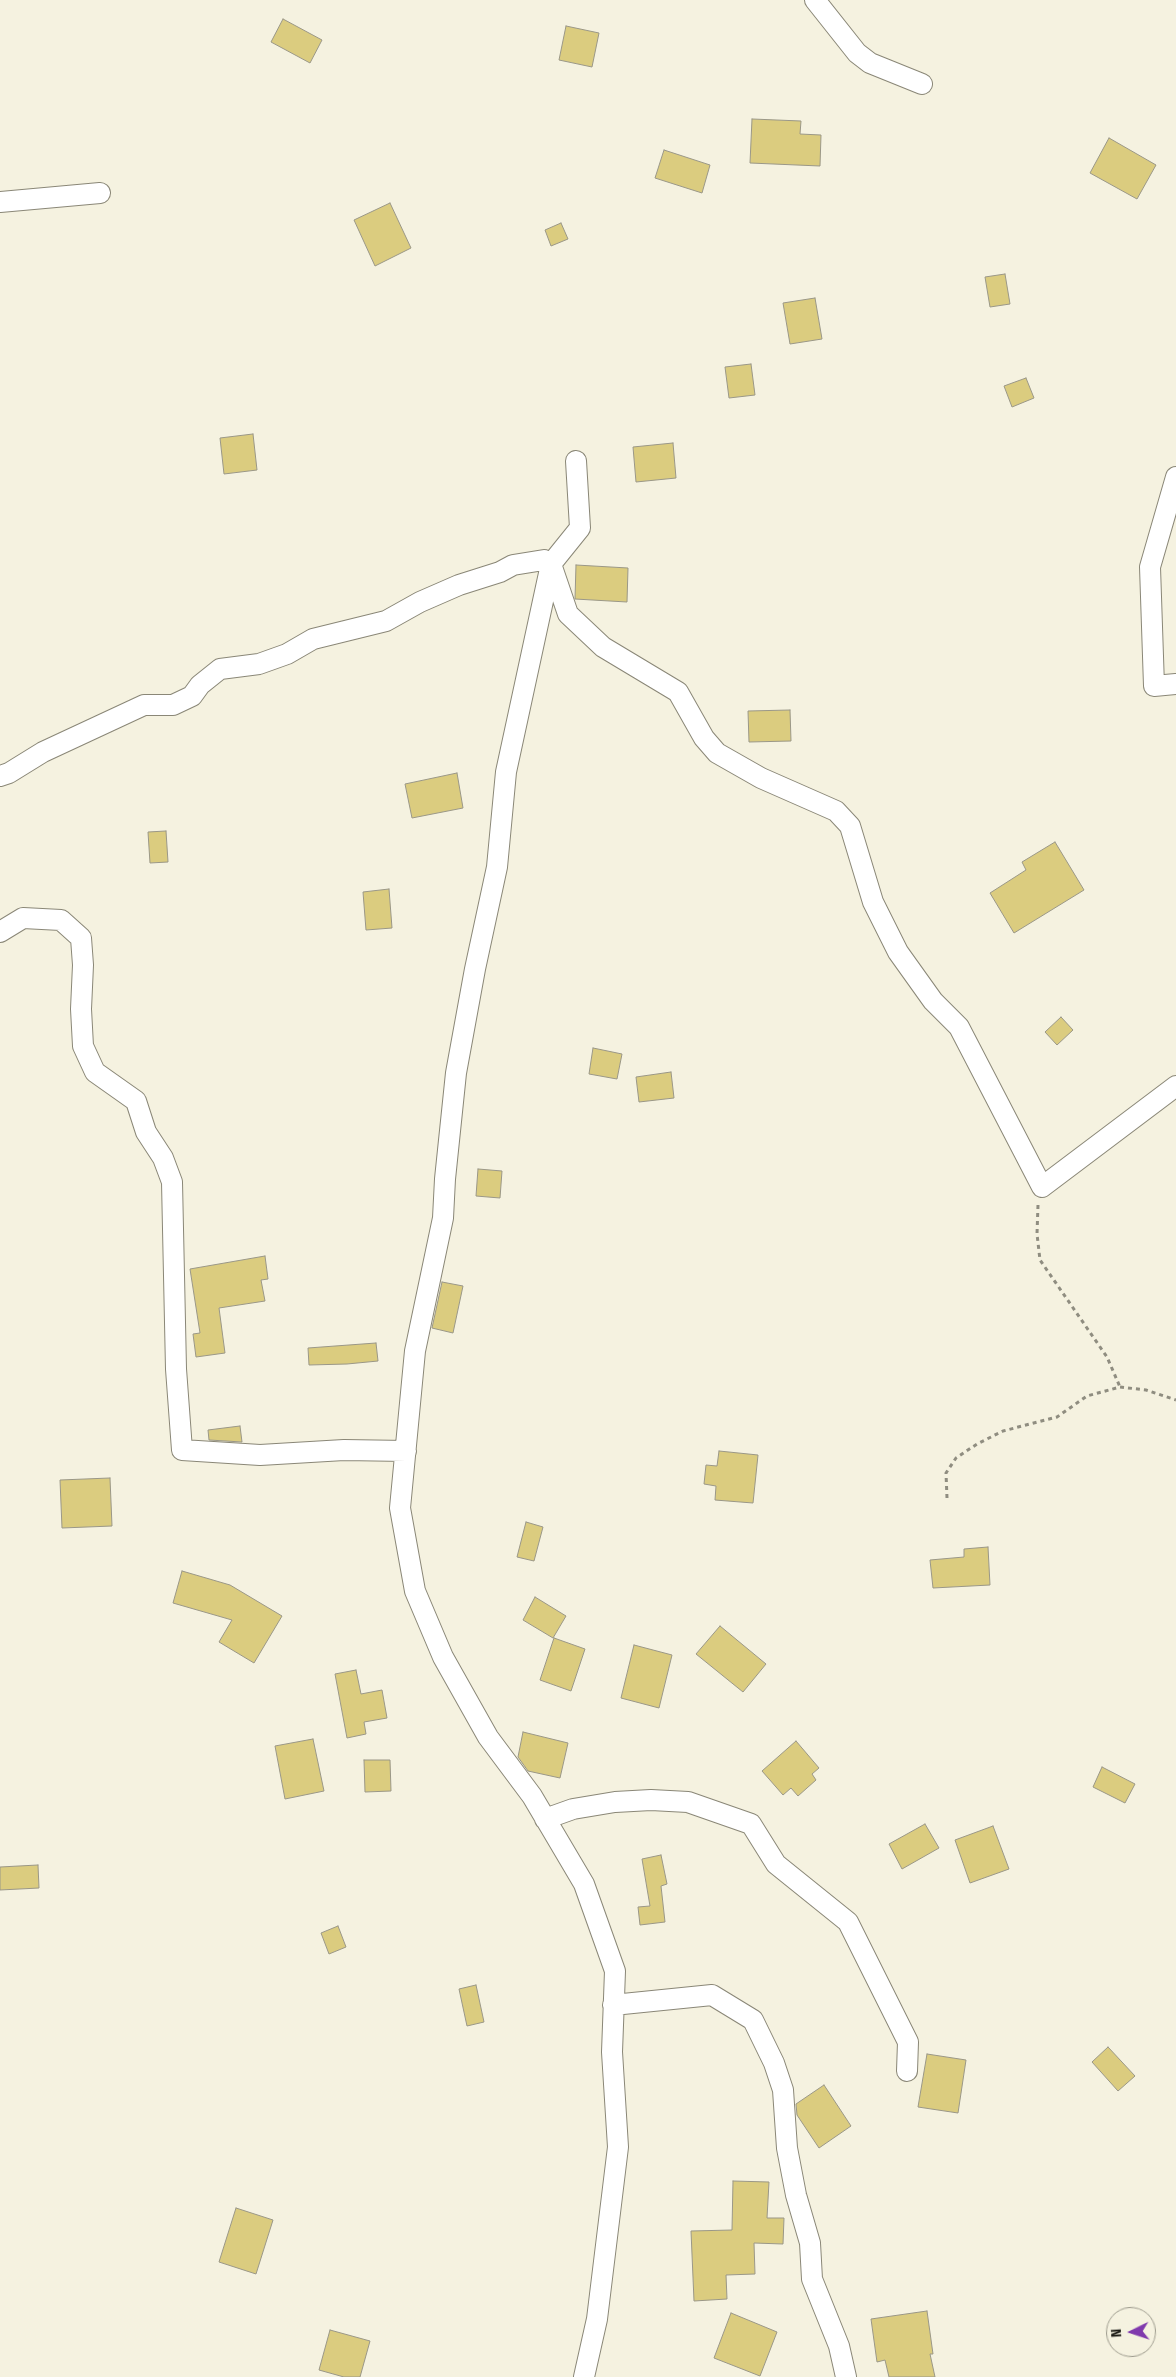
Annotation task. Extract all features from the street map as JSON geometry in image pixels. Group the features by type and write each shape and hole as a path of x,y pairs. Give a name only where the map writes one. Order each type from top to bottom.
{"street":[{"path":"815,0 856,53 870,63 922,84"},
{"path":"0,202 100,193"},
{"path":"576,461 580,528 551,564 506,772 497,867 475,969 456,1073 443,1218 414,1350 400,1508 415,1591 443,1657 488,1737 532,1796 584,1884 615,1971 612,2052 618,2147 597,2319 584,2377"},
{"path":"1176,477 1150,567 1154,686 1176,684"},
{"path":"0,776 9,773 43,752 144,705 173,705 192,696 200,685 220,669 259,664 286,654 313,639 386,621 420,602 458,585 500,572 513,565 544,560 551,564 568,614 604,647 678,692 704,738 717,753 761,778 836,811 850,826 873,902 898,952 933,1002 959,1026 1042,1187 1176,1086"},
{"path":"0,932 23,918 61,920 82,938 83,965 80,1009 83,1046 95,1072 136,1101 146,1132 163,1158 172,1182 176,1369 182,1450 260,1455 344,1450 406,1451"},
{"path":"545,1819 573,1809 615,1802 651,1800 688,1802 751,1824 776,1864 848,1922 908,2042 907,2071"},
{"path":"613,2005 712,1995 753,2020 774,2063 783,2090 787,2148 796,2195 810,2243 812,2279 839,2346 846,2377"}],"path":[{"path":"1042,1187 1037,1234 1040,1260 1107,1357 1120,1387"},
{"path":"947,1498 946,1473 956,1458 977,1444 1003,1431 1057,1417 1087,1396 1120,1387 1146,1390 1176,1400"}],"building":[{"path":"283,19 322,40 310,63 271,42"},
{"path":"566,26 599,33 592,67 559,60"},
{"path":"752,119 801,121 800,134 821,135 820,166 750,163"},
{"path":"1109,138 1156,165 1137,199 1090,173"},
{"path":"664,150 710,165 702,193 655,178"},
{"path":"390,203 411,248 375,266 354,220"},
{"path":"561,223 568,239 551,246 545,230"},
{"path":"1005,274 1010,304 990,307 985,277"},
{"path":"815,298 822,339 790,344 783,303"},
{"path":"751,364 755,395 729,398 725,367"},
{"path":"1026,378 1034,398 1012,407 1004,386"},
{"path":"253,434 257,470 224,474 220,438"},
{"path":"673,443 676,478 636,482 633,447"},
{"path":"576,565 628,568 627,602 575,599"},
{"path":"790,710 791,741 749,742 748,711"},
{"path":"457,773 463,808 412,818 405,784"},
{"path":"166,831 168,862 150,863 148,832"},
{"path":"1055,842 1084,890 1014,933 990,893 1026,870 1022,862"},
{"path":"389,889 392,928 366,930 363,892"},
{"path":"1061,1017 1073,1030 1057,1045 1045,1032"},
{"path":"593,1048 622,1054 617,1079 589,1074"},
{"path":"671,1072 674,1098 639,1102 636,1077"},
{"path":"478,1169 502,1171 500,1198 476,1196"},
{"path":"265,1256 268,1279 261,1280 265,1301 219,1308 225,1353 196,1357 193,1334 200,1333 190,1269"},
{"path":"442,1282 463,1286 453,1333 432,1328"},
{"path":"376,1343 378,1361 309,1365 308,1348"},
{"path":"240,1426 242,1442 209,1440 208,1430"},
{"path":"719,1451 758,1455 753,1503 715,1500 716,1486 704,1484 706,1465 717,1466"},
{"path":"110,1478 112,1526 62,1528 60,1480"},
{"path":"526,1522 543,1527 534,1561 517,1557"},
{"path":"988,1547 990,1585 933,1588 930,1560 964,1557 964,1549"},
{"path":"182,1571 230,1585 282,1616 254,1663 219,1642 232,1620 173,1603"},
{"path":"535,1597 566,1616 553,1638 523,1620"},
{"path":"720,1626 766,1664 743,1692 696,1654"},
{"path":"554,1638 585,1649 571,1691 540,1680"},
{"path":"634,1645 672,1655 659,1708 621,1698"},
{"path":"356,1670 361,1694 382,1690 387,1718 364,1722 366,1734 347,1738 335,1674"},
{"path":"523,1732 568,1743 560,1778 528,1771 518,1757"},
{"path":"313,1739 324,1791 285,1799 275,1746"},
{"path":"796,1741 819,1768 812,1774 816,1780 798,1796 791,1788 783,1795 762,1771"},
{"path":"364,1760 390,1760 391,1791 365,1792"},
{"path":"1102,1767 1135,1784 1125,1803 1093,1787"},
{"path":"925,1824 939,1848 902,1869 889,1844"},
{"path":"993,1826 1009,1869 970,1883 955,1840"},
{"path":"661,1855 667,1884 661,1886 665,1922 640,1925 638,1907 650,1906 642,1859"},
{"path":"38,1865 39,1888 0,1890 0,1867"},
{"path":"338,1926 346,1947 329,1954 321,1933"},
{"path":"476,1985 484,2022 467,2026 459,1989"},
{"path":"1108,2047 1135,2076 1118,2091 1092,2062"},
{"path":"927,2054 966,2060 958,2113 918,2107"},
{"path":"824,2085 851,2126 819,2148 797,2115 796,2104"},
{"path":"733,2181 769,2182 767,2218 784,2218 783,2244 754,2243 755,2274 726,2275 727,2299 694,2301 691,2231 732,2230"},
{"path":"236,2208 273,2220 256,2274 219,2262"},
{"path":"927,2311 933,2354 930,2354 935,2377 889,2377 885,2360 877,2362 871,2319"},
{"path":"731,2313 777,2332 760,2376 714,2358"},
{"path":"330,2330 370,2341 360,2377 344,2377 319,2370"}]}
